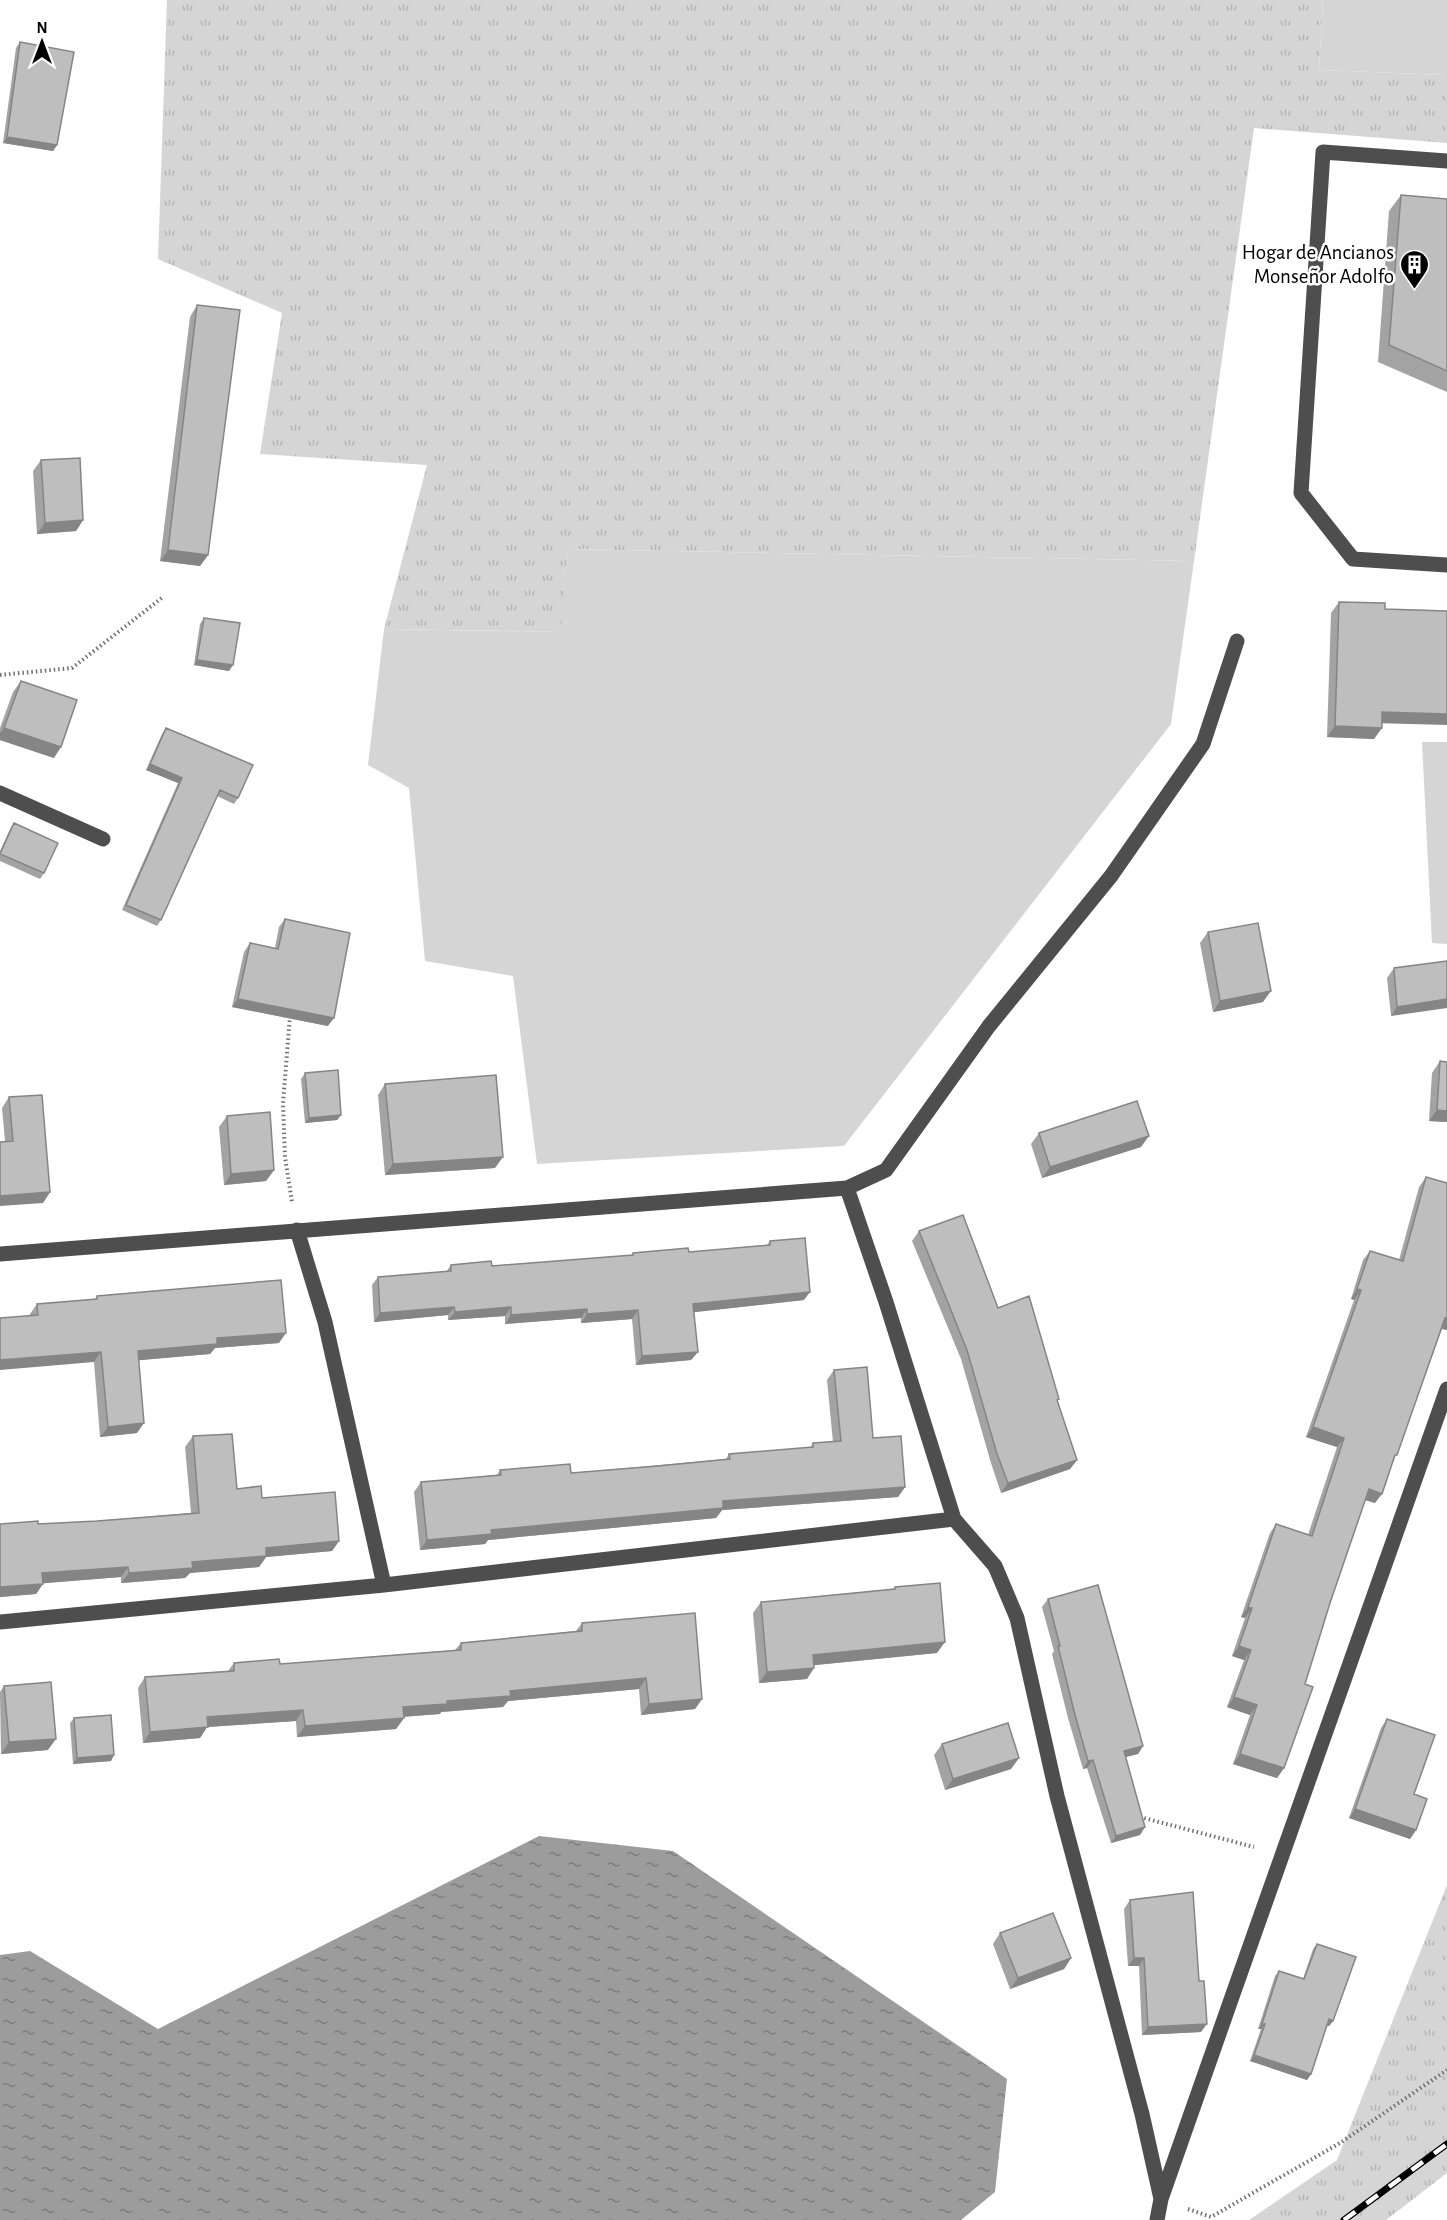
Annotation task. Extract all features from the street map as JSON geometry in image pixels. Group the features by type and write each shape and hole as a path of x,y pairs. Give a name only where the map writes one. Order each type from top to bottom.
{"street":[{"path":"1447,161 1323,152 1301,493 1353,560 1447,565"},
{"path":"0,1254 847,1188 886,1170 988,1026 1111,876 1203,744 1237,641"},
{"path":"0,793 102,839"},
{"path":"847,1188 954,1519 995,1566 1017,1618 1058,1796 1143,2114 1161,2199"},
{"path":"297,1230 325,1322 384,1585"},
{"path":"1157,2220 1161,2199 1447,1389"},
{"path":"0,1622 384,1585 954,1519"}],"path":[{"path":"0,675 72,668 163,597"},
{"path":"291,1009 283,1114 285,1157 297,1230"},
{"path":"1136,1817 1283,1854"},
{"path":"1161,2199 1211,2217 1340,2143 1447,2070"}],"green space":[{"path":"167,0 1323,0 1319,70 1447,75 1447,143 1254,128 1194,561 567,549 562,632 384,629 427,465 260,454 282,313 158,259"},
{"path":"1323,0 1447,0 1447,75 1319,70"},
{"path":"567,549 1194,561 1171,724 844,1146 537,1164 513,976 425,961 409,788 368,765 384,629 561,632"},
{"path":"1422,742 1447,742 1447,944 1432,943"},
{"path":"1447,1885 1447,2173 1386,2220 1249,2220 1337,2160"}],"water":[{"path":"539,1836 673,1851 1007,2079 995,2192 961,2220 0,2220 0,1955 30,1951 158,2029"}],"building":[{"path":"20,42 74,52 57,145 7,137"},
{"name":"Hogar de Ancianos Monseñor Adolfo","path":"1401,195 1447,199 1447,371 1389,345"},
{"path":"197,305 240,310 208,555 168,550"},
{"path":"80,458 83,520 45,523 41,460"},
{"path":"1339,602 1385,603 1385,609 1447,611 1447,714 1382,712 1382,728 1335,726"},
{"path":"204,618 240,623 233,665 197,660"},
{"path":"21,681 77,700 61,747 4,728"},
{"path":"166,728 253,765 238,798 220,790 161,920 126,905 182,778 150,764"},
{"path":"14,823 58,843 44,873 0,854"},
{"path":"285,919 350,933 334,1018 238,999 250,943 278,949"},
{"path":"1258,923 1271,991 1220,1001 1208,932"},
{"path":"1447,961 1447,999 1397,1007 1394,968"},
{"path":"1440,1061 1447,1062 1447,1111 1437,1110"},
{"path":"338,1070 341,1115 309,1118 305,1073"},
{"path":"496,1075 503,1157 393,1164 385,1084"},
{"path":"42,1095 50,1192 0,1196 0,1142 13,1141 9,1097"},
{"path":"1137,1101 1149,1136 1050,1167 1039,1133"},
{"path":"270,1112 274,1170 231,1174 227,1116"},
{"path":"1426,1177 1447,1183 1447,1318 1445,1318 1382,1494 1369,1489 1305,1684 1313,1687 1284,1768 1240,1754 1257,1705 1234,1697 1251,1650 1239,1646 1252,1608 1248,1607 1276,1524 1312,1536 1344,1438 1313,1427 1361,1290 1357,1289 1370,1251 1403,1261"},
{"path":"963,1215 998,1308 1029,1296 1059,1399 1057,1400 1077,1460 1008,1483 997,1454 967,1350 919,1231"},
{"path":"805,1238 810,1292 693,1304 698,1352 642,1356 638,1310 587,1314 587,1309 511,1315 511,1307 455,1312 454,1307 380,1313 378,1277 451,1271 451,1265 491,1261 492,1266 633,1255 633,1253 688,1248 689,1252 770,1245 770,1241"},
{"path":"281,1280 286,1333 217,1338 217,1344 138,1351 144,1423 108,1427 101,1352 0,1360 0,1318 38,1315 37,1304 97,1299 97,1296"},
{"path":"867,1367 873,1438 901,1436 905,1487 723,1501 723,1508 491,1530 492,1534 427,1540 421,1482 501,1475 500,1470 570,1464 571,1473 730,1459 729,1454 813,1447 813,1443 841,1441 834,1370"},
{"path":"232,1434 237,1489 261,1486 262,1498 335,1492 339,1541 266,1548 266,1556 192,1562 193,1568 129,1573 128,1567 42,1573 43,1584 0,1587 0,1524 38,1521 38,1524 97,1521 199,1513 193,1436"},
{"path":"940,1583 945,1642 813,1655 814,1668 767,1672 761,1602"},
{"path":"1098,1585 1143,1746 1124,1751 1145,1827 1116,1836 1093,1760 1088,1761 1048,1599"},
{"path":"695,1613 702,1699 649,1704 646,1678 510,1691 511,1696 403,1707 404,1718 305,1726 303,1710 207,1717 208,1727 150,1732 145,1677 234,1671 234,1663 279,1659 280,1664 461,1650 461,1643 582,1631 582,1623"},
{"path":"51,1682 56,1739 9,1742 4,1686"},
{"path":"111,1715 114,1755 77,1758 74,1718"},
{"path":"1387,1719 1435,1735 1414,1794 1427,1799 1416,1830 1355,1809"},
{"path":"1008,1723 1019,1758 953,1779 942,1744"},
{"path":"1193,1892 1199,1981 1204,1981 1207,2024 1148,2027 1144,1958 1134,1958 1130,1900"},
{"path":"1053,1913 1071,1958 1018,1978 1000,1933"},
{"path":"1317,1944 1356,1957 1333,2021 1329,2019 1311,2074 1254,2055 1279,1971 1304,1979"}],"railway":[{"path":"1344,2220 1447,2144"}],"place":[{"name":"Hogar de Ancianos Monseñor Adolfo","path":"1415,290"}]}
